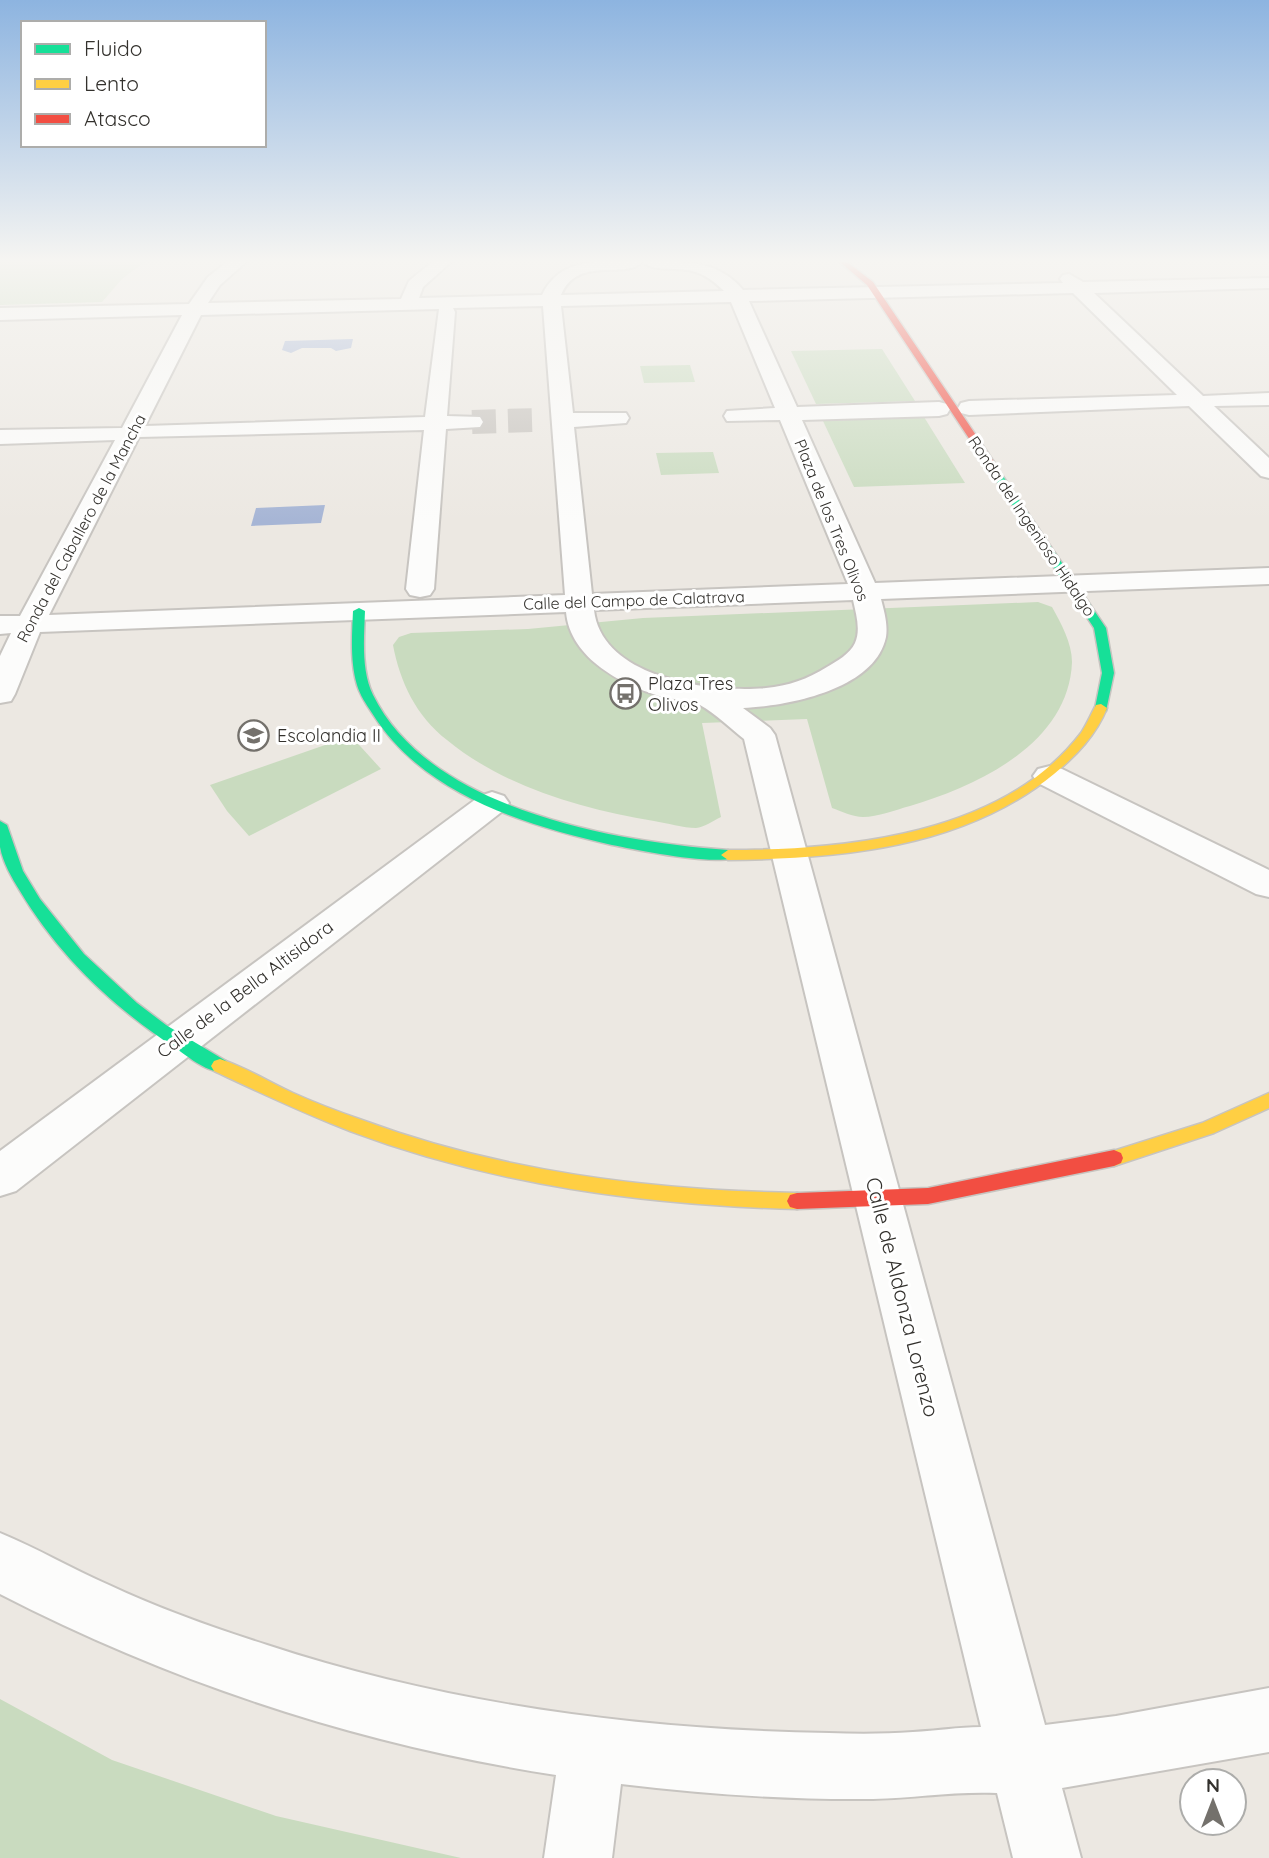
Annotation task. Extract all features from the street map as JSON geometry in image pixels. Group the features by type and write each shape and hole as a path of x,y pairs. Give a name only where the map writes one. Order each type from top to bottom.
{"street":[{"name":"Ronda del Caballero de la Mancha","path":"0,694 30,624 174,349"},
{"path":"420,589 443,349"},
{"name":"Plaza de los Tres Olivos","path":"555,349 578,603 581,620 596,648 619,668 667,689 709,697 750,698 789,693 815,686 839,674 858,659 869,644 872,628 864,592 760,349"},
{"name":"Ronda del Ingenioso Hidalgo","path":"359,611 360,676 374,709 415,755 448,779 492,803 550,826 627,844 695,854 789,855 908,837 964,821 1050,776 1090,732 1104,703 1110,679 1106,647 1100,628 914,349"},
{"path":"1142,349 1269,471"},
{"path":"1211,401 1269,399"},
{"path":"969,408 1182,401"},
{"path":"800,413 939,409"},
{"path":"736,415 778,414"},
{"path":"573,420 618,418"},
{"path":"147,432 472,422"},
{"path":"0,437 115,433"},
{"name":"Calle del Campo de Calatrava","path":"0,625 1269,576"},
{"path":"709,697 759,735 789,693"},
{"name":"Calle de Aldonza Lorenzo","path":"759,735 1047,1858"},
{"path":"1050,776 1269,885"},
{"name":"Calle de la Bella Altisidora","path":"0,1177 492,803"},
{"path":"0,825 16,870 50,925 92,973 176,1042 233,1074 301,1106 368,1132 477,1164 623,1191 718,1198 878,1200 954,1192 1073,1169 1134,1153 1248,1111 1269,1100"},
{"path":"0,1562 47,1588 141,1630 278,1680 342,1700 465,1729 592,1750 750,1763 910,1765 968,1760 1022,1760 1145,1743 1269,1720"},
{"path":"578,1858 592,1750"}],"green space":[{"path":"882,349 915,401 816,404 791,351"},
{"path":"690,365 695,382 644,383 640,366"},
{"path":"924,417 965,483 854,487 823,421"},
{"path":"713,452 719,473 661,475 656,453"},
{"path":"1038,602 1052,607 1072,655 1067,691 1055,716 1037,738 990,773 936,797 869,817 855,816 832,808 807,719 702,723 721,817 696,828 599,810 545,794 493,771 436,731 418,709 405,685 393,645 399,637 411,633 528,629 643,618"},
{"path":"351,736 381,769 249,836 227,811 210,785"},
{"path":"0,1699 112,1760 276,1816 461,1858 0,1858"}],"water":[{"path":"282,349 300,349 291,353"},
{"path":"325,505 321,523 251,526 256,508"}],"tunnel":[{"path":"472,422 536,420"}],"traffic: fast":[{"path":"991,465 1100,628 1108,673 1101,708"},
{"path":"359,611 359,664 367,695 391,734 428,767 473,794 525,816 579,833 684,852 728,855"},
{"path":"0,825 16,871 55,931 78,958 131,1008 189,1049 220,1066"}],"traffic: slow":[{"path":"728,855 771,855 861,847 951,825 992,808 1031,786 1075,748 1090,729 1101,708"},
{"path":"220,1066 357,1126 500,1168 573,1183 648,1193 797,1201"},
{"path":"1114,1158 1208,1128 1269,1100"}],"traffic: jam":[{"path":"913,349 991,465"},
{"path":"797,1201 928,1196 1114,1158"}],"place":[{"name":"Plaza Tres Olivos","path":"625,693"},
{"name":"Escolandia II","path":"254,735"}]}
